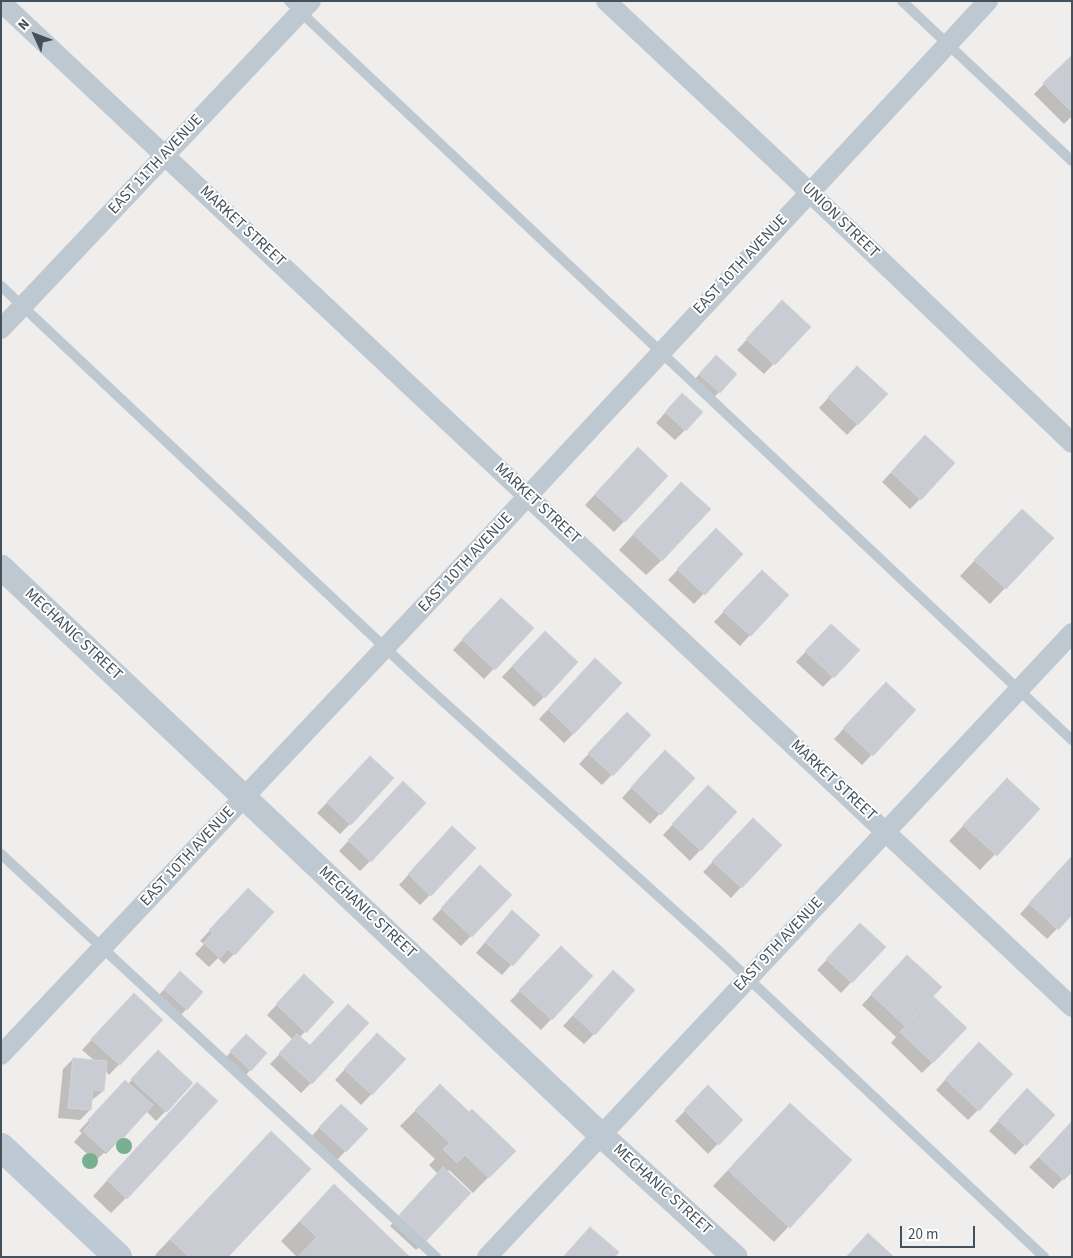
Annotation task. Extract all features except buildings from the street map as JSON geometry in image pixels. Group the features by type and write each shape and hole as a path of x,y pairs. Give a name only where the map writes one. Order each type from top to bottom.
{"main road":[{"path":"1,1147 118,1257"}],"street":[{"name":"UNION STREET","path":"606,1 1072,443"},
{"name":"EAST 10TH AVENUE","path":"1,1055 528,496 988,1"},
{"name":"MARKET STREET","path":"1,2 1072,1007"},
{"name":"EAST 11TH AVENUE","path":"1,328 165,155 300,5"},
{"name":"MECHANIC STREET","path":"1,568 601,1135 735,1257"},
{"name":"EAST 9TH AVENUE","path":"487,1257 1072,633"}],"lane":[{"path":"902,1 1072,161"},
{"path":"300,5 661,352 1072,740"},
{"path":"1,286 386,647 748,979 1044,1257"},
{"path":"1,854 436,1257"}]}
